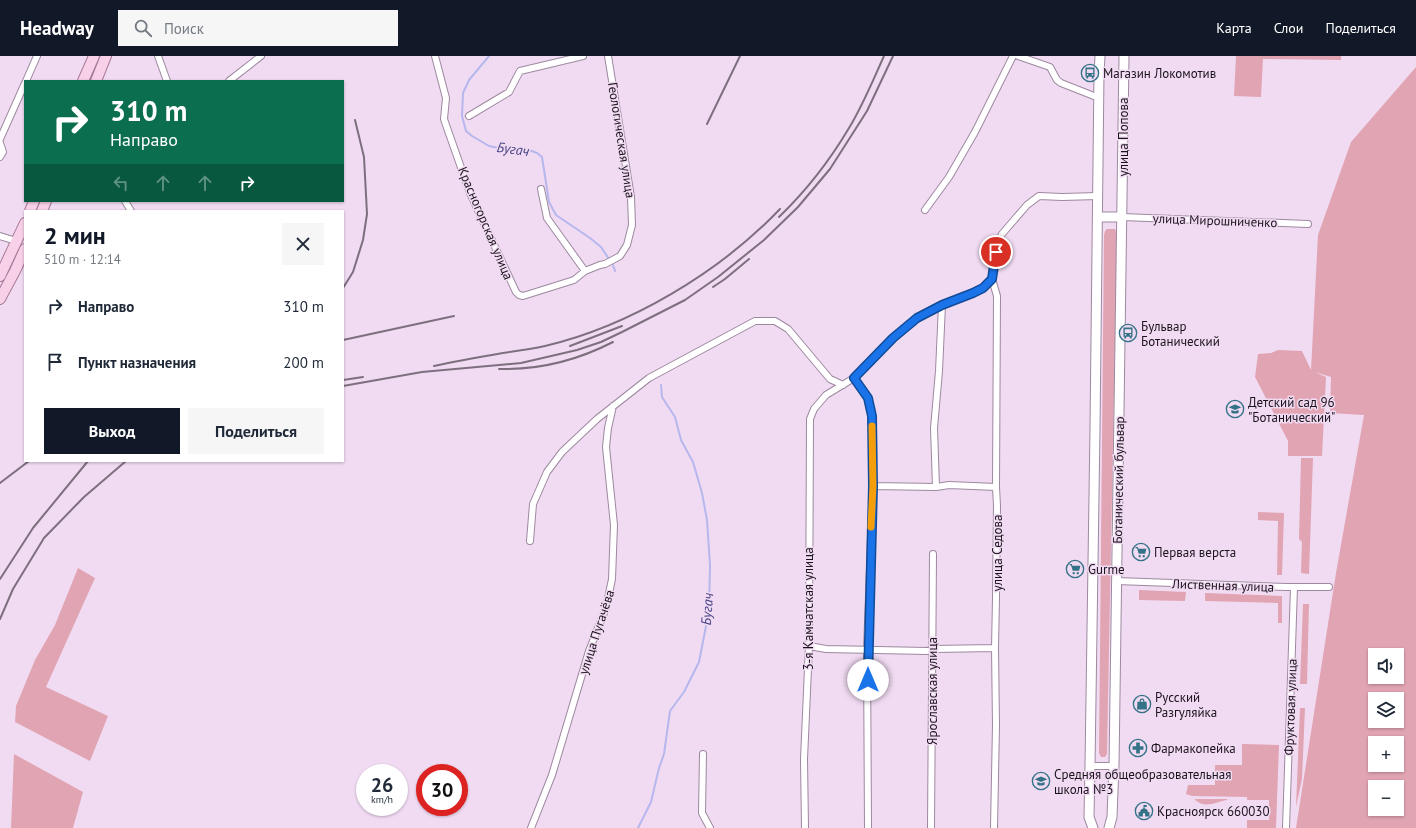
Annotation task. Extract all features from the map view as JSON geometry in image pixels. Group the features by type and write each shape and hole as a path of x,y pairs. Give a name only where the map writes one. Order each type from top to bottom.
{"main road":[{"path":"83,80 94,56"},
{"path":"96,80 106,56"},
{"path":"0,276 24,225"},
{"path":"0,299 16,271 24,252"}],"street":[{"path":"26,80 37,56"},
{"path":"158,56 166,80"},
{"path":"230,80 261,56"},
{"name":"Красногорская улица","path":"435,56 446,98 444,119 446,125 470,193 516,292 519,295 523,296 565,284 574,280 585,271 605,264 620,256 627,245 632,225"},
{"path":"469,116 509,92 520,71 583,56"},
{"name":"Геологическая улица","path":"608,56 631,197 632,225"},
{"path":"925,210 949,177 971,139 1013,56"},
{"path":"1018,56 1050,67 1057,80 1061,83 1098,98"},
{"name":"улица Попова","path":"1098,217 1098,98 1100,56"},
{"name":"улица Попова","path":"1122,217 1124,56"},
{"path":"0,139 24,84"},
{"path":"0,143 3,152 0,157"},
{"path":"541,189 547,218 585,271"},
{"path":"530,542 533,504 547,472 562,452 613,406 649,378 755,321 775,321 788,329 830,379 843,385 854,378 893,338 917,318 942,305 983,288 992,279 998,243 1002,234 1027,205 1038,196 1098,196"},
{"path":"1098,217 1122,217"},
{"name":"Ботанический бульвар","path":"1093,828 1090,817 1090,766 1098,217"},
{"name":"улица Мирошниченко","path":"1122,217 1308,224"},
{"name":"Ботанический бульвар","path":"1109,828 1112,818 1114,766 1122,217"},
{"path":"0,236 16,241"},
{"name":"улица Седова","path":"992,279 997,296 996,725 994,828"},
{"path":"936,487 934,428 939,371 942,305"},
{"path":"854,378 870,404 872,416 873,486 867,650 868,828"},
{"name":"3-я Камчатская улица","path":"805,828 804,759 809,646 810,419 814,409 826,395 843,385"},
{"name":"улица Пугачёва","path":"531,828 552,775 590,651 606,608 612,578 614,525 606,447 608,428 613,406"},
{"path":"873,486 996,486"},
{"name":"Ярославская улица","path":"931,828 933,554"},
{"name":"Лиственная улица","path":"1116,581 1329,587"},
{"name":"Фруктовая улица","path":"1286,828 1294,587"},
{"path":"809,646 826,649 928,651 933,649 995,648"},
{"path":"703,754 702,813 710,828"},
{"path":"1090,766 1114,766"}],"shaded area":[{"path":"1236,56 1341,56 1341,60 1263,59 1261,97 1234,96"},
{"path":"1416,67 1416,828 1296,828 1336,573 1364,415 1330,413 1331,377 1315,372 1326,377 1322,456 1288,456 1288,441 1255,377 1258,354 1271,353 1278,350 1302,351 1311,370 1318,235 1351,142"},
{"path":"1107,229 1115,229 1117,235 1107,754 1105,757 1101,757 1099,753 1104,235"},
{"path":"1301,458 1313,458 1309,574 1301,573 1302,542 1299,539"},
{"path":"1258,512 1284,513 1282,575 1277,575 1278,521 1258,520"},
{"path":"78,568 95,578 46,687 108,716 90,761 15,722 16,706 35,660 55,625"},
{"path":"1139,590 1186,592 1185,601 1139,600"},
{"path":"1205,593 1282,596 1282,623 1278,623 1278,603 1205,601"},
{"path":"1303,604 1309,604 1307,684 1300,684"},
{"path":"1300,708 1305,708 1302,779 1296,807"},
{"path":"1242,744 1279,745 1276,828 1247,828 1247,820 1269,820 1269,800 1247,800 1247,797 1192,796 1186,794 1188,785 1215,785 1215,765 1242,765"},
{"path":"14,754 83,792 73,828 11,828"},
{"path":"1195,799 1227,800 1211,804 1203,804 1199,803"}],"waterway":[{"name":"Бугач","path":"489,56 469,80 463,93 462,116 466,131 489,146 499,148 507,147 523,152 529,150 542,157 549,202 556,215 601,247 609,259"},
{"path":"613,265 615,271"},
{"name":"Бугач","path":"638,828 651,802 664,754 670,711 684,692 699,662 709,611 710,565 707,520 702,493 693,462 681,440 675,417 662,397 661,385"}],"railway":[{"path":"707,124 740,56"},
{"path":"779,217 808,186 842,140 859,110 884,56"},
{"path":"344,386 422,372 521,363 577,350 601,342 685,300 718,277 764,240 798,207 830,169 867,111 893,56"},
{"path":"344,286 353,272 363,240 367,214 364,157 355,120"},
{"path":"434,366 545,346 577,337 609,325 672,294 702,275 730,254 780,209"},
{"path":"713,287 749,259"},
{"path":"344,340 454,316"},
{"path":"570,346 622,326"},
{"path":"499,369 529,368 558,363 586,354 613,342"},
{"path":"344,380 363,377"},
{"path":"0,483 28,462"},
{"path":"0,579 33,528 87,462"},
{"path":"0,619 13,589 44,538 84,497 125,462"}],"slow traffic":[{"path":"871,527 873,486 872,426"}],"place":[{"name":"Магазин Локомотив","path":"1090,73"},
{"name":"Бульвар Ботанический","path":"1128,333"},
{"name":"Детский сад 96 \"Ботанический\"","path":"1235,409"},
{"name":"Первая верста","path":"1141,552"},
{"name":"Gurme","path":"1075,569"},
{"name":"Русский Разгуляйка","path":"1142,704"},
{"name":"Фармакопейка","path":"1138,748"},
{"name":"Средняя общеобразовательная школа №3","path":"1041,781"},
{"name":"Красноярск 660030","path":"1144,811"}],"route":[{"path":"868,680 867,650 873,486 872,416 868,398 854,378 893,338 917,318 942,305 983,288 992,279 996,252"}]}
